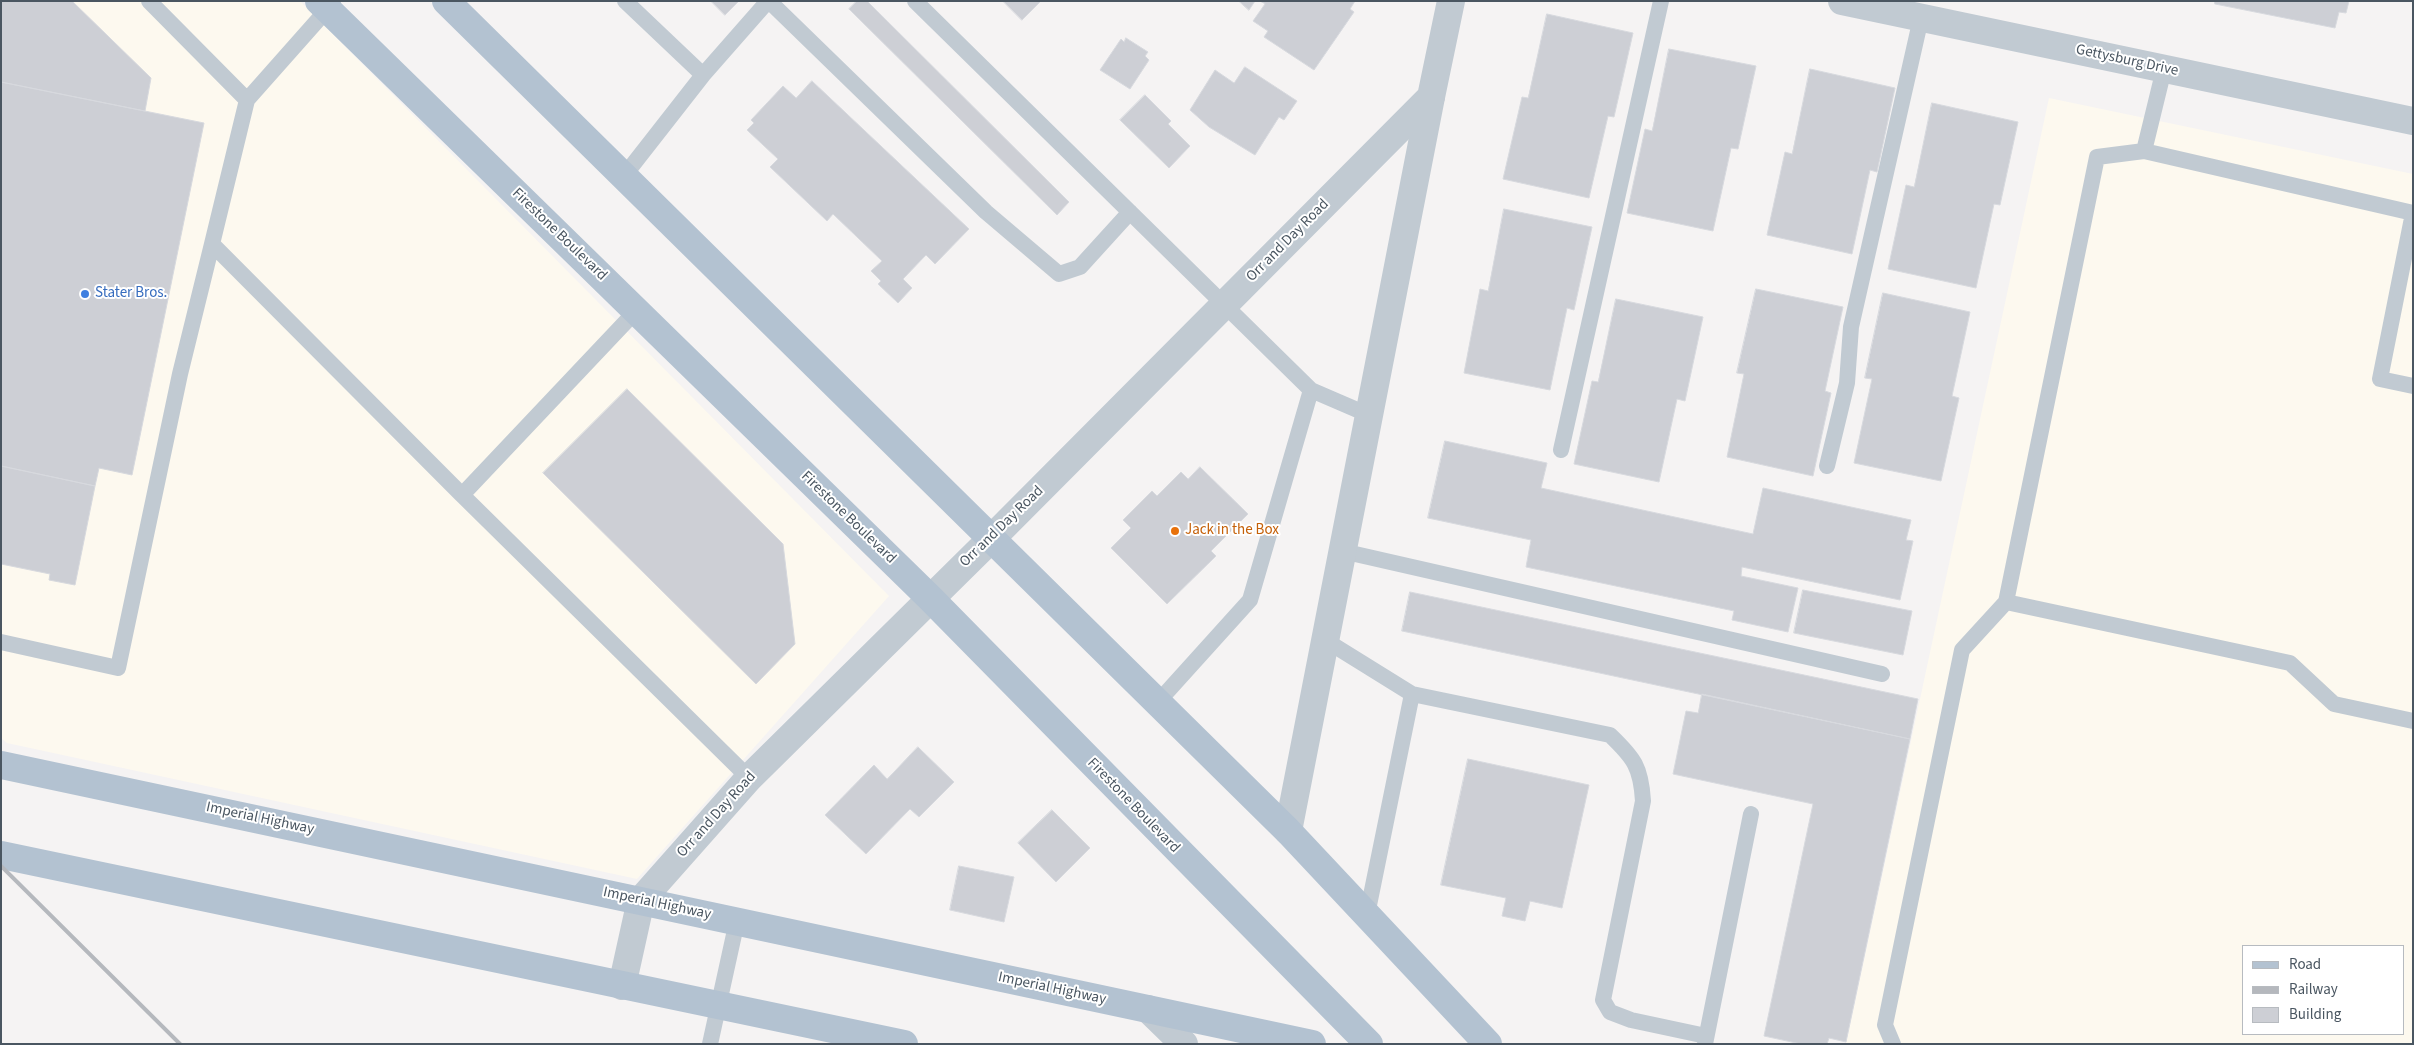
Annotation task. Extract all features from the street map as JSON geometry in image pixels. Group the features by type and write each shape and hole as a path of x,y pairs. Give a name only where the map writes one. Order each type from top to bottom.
{"main road":[{"path":"446,1 990,540 1288,831 1488,1044"},
{"name":"Firestone Boulevard","path":"327,4 636,311 930,598 1369,1044"},
{"name":"Imperial Highway","path":"1,765 1312,1044"},
{"path":"1,855 904,1044"}],"street":[{"path":"1288,831 1451,1"},
{"name":"Gettysburg Drive","path":"1842,1 1940,14 2164,69 2412,117"},
{"name":"Orr and Day Road","path":"622,986 641,900 749,778 990,540 1431,97"},
{"path":"1148,1009 1184,1044"}],"lane":[{"path":"149,1 247,100"},
{"path":"625,1 703,76"},
{"path":"624,176 703,76 769,1 986,212 1059,274 1080,267 1130,212"},
{"path":"915,1 1311,390 1369,415"},
{"path":"1561,450 1660,1"},
{"path":"1,642 118,668 180,374 247,100 327,4"},
{"path":"1827,466 1847,383 1851,327 1940,14"},
{"path":"2144,151 2164,69"},
{"path":"1893,1044 1885,1025 1962,650 2006,602 2097,157 2144,151 2413,213 2380,379 2413,386"},
{"path":"212,244 462,496 749,778"},
{"path":"462,496 636,311"},
{"path":"1157,703 1250,600 1311,390"},
{"path":"1342,551 1882,674"},
{"path":"2006,602 2290,662 2334,704 2413,720"},
{"path":"1325,640 1412,694 1610,736 1629,754 1642,778 1643,801 1603,1000 1610,1012 1631,1020 1705,1040 1751,814"},
{"path":"1367,915 1412,694"},
{"path":"710,1044 737,921"}],"shaded area":[{"path":"1,1 300,1 889,596 637,879 7,743 1,738"},
{"path":"2049,98 2413,174 2413,1044 1846,1044"}],"building":[{"path":"1,1 72,1 151,78 145,111 1,82"},
{"path":"711,1 739,1 725,15"},
{"path":"857,1 867,1 1069,202 1057,215 849,9"},
{"path":"1003,1 1041,1 1022,20"},
{"path":"1239,1 1255,1 1249,10"},
{"path":"1260,1 1355,1 1350,9 1354,12 1314,70 1264,37 1268,31 1253,21 1265,4"},
{"path":"2215,1 2349,1 2346,13 2339,12 2335,28 2215,4"},
{"path":"1547,14 1633,33 1614,117 1608,116 1589,198 1503,179 1522,97 1528,98"},
{"path":"1126,38 1148,52 1145,56 1149,60 1130,89 1100,70 1121,39 1124,42"},
{"path":"1669,49 1756,66 1738,149 1731,148 1713,231 1627,213 1645,129 1652,131"},
{"path":"1245,67 1297,101 1284,120 1279,117 1255,155 1209,127 1190,110 1215,70 1234,83"},
{"path":"1810,69 1895,88 1877,172 1870,170 1852,254 1767,235 1785,152 1792,154"},
{"path":"812,81 969,229 935,264 926,255 903,279 912,288 898,303 878,284 881,281 871,271 882,261 833,214 827,221 770,167 778,159 747,130 754,123 751,120 783,86 796,98"},
{"name":"Stater Bros.","path":"1,82 204,123 132,475 99,468 95,486 1,466"},
{"path":"1145,95 1171,121 1168,124 1190,146 1169,168 1120,120"},
{"path":"1932,103 2018,122 2000,205 1994,204 1976,288 1888,269 1906,185 1914,187"},
{"path":"1504,209 1592,227 1574,310 1567,308 1550,390 1464,373 1480,289 1488,291"},
{"path":"1756,289 1843,307 1825,391 1831,393 1813,476 1727,457 1744,374 1737,373"},
{"path":"1883,293 1970,312 1952,396 1959,398 1941,481 1854,463 1872,379 1865,378"},
{"path":"1616,299 1703,317 1685,401 1677,399 1659,482 1574,464 1592,381 1598,382"},
{"path":"627,389 783,544 795,644 756,684 543,473"},
{"path":"1445,441 1547,463 1541,488 1753,534 1763,488 1911,520 1906,540 1913,541 1900,600 1742,567 1741,576 1798,588 1788,632 1732,620 1734,611 1526,567 1531,540 1428,518"},
{"path":"1,466 95,486 75,585 49,580 50,574 1,564"},
{"path":"1200,467 1248,514 1211,551 1216,556 1167,604 1111,548 1131,528 1123,520 1152,491 1157,496 1181,472 1188,479"},
{"path":"1803,590 1912,611 1903,655 1794,633"},
{"path":"1410,592 1918,699 1910,739 1402,631"},
{"path":"1702,694 1910,739 1846,1042 1829,1038 1827,1044 1801,1044 1764,1036 1813,804 1673,774 1686,711 1698,713"},
{"path":"918,747 954,782 919,817 910,809 866,854 825,815 874,765 887,779"},
{"path":"1468,759 1589,785 1562,908 1530,901 1525,921 1502,916 1506,898 1441,885"},
{"path":"1052,810 1090,848 1056,882 1018,843"},
{"path":"959,866 1014,877 1004,922 950,910"}],"railway":[{"path":"1,866 180,1044"}],"place":[{"name":"Stater Bros.","path":"85,294"},
{"name":"Jack in the Box","path":"1175,531"}]}
